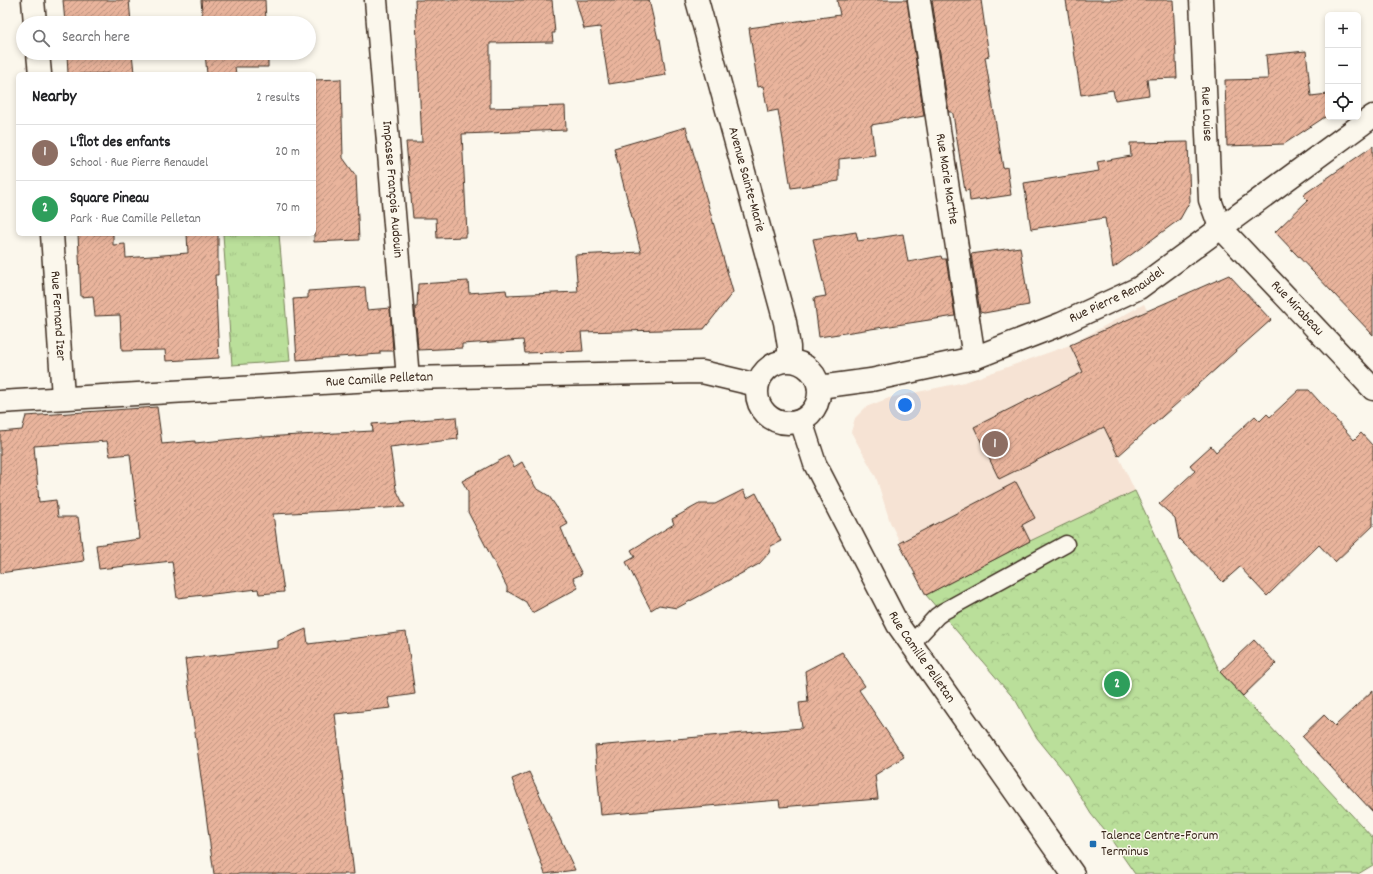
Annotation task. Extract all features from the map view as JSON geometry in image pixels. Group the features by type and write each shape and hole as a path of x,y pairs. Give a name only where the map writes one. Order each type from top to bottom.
{"street":[{"path":"33,0 34,16"},
{"name":"Impasse François Audouin","path":"376,0 408,378"},
{"name":"Avenue Sainte-Marie","path":"697,0 785,322 789,347 789,360"},
{"name":"Rue Marie Marthe","path":"918,0 974,358"},
{"name":"Rue Louise","path":"1201,0 1210,200 1220,227"},
{"path":"39,60 40,72"},
{"name":"Rue Pierre Renaudel","path":"819,387 871,380 974,358 1061,324 1139,288 1373,116"},
{"name":"Rue Mirabeau","path":"1220,227 1373,389"},
{"name":"Rue Fernand Izer","path":"52,236 63,397"},
{"path":"789,360 800,362 816,377 819,387 819,398 816,408 810,416 801,421 781,423 764,413 756,394 757,384 769,367 778,362 789,360"},
{"name":"Rue Camille Pelletan","path":"0,402 63,397 408,378 702,372 757,384"},
{"name":"Rue Camille Pelletan","path":"801,421 815,464 898,625 1073,874"}],"lane":[{"path":"911,644 941,614 1066,544"}],"shaded area":[{"path":"1144,304 1187,394 1118,455 1135,491 1030,541 926,595 890,522 876,477 851,432 855,418 866,407 889,398 965,382 1070,345"}],"green space":[{"path":"223,236 279,236 290,361 232,365"},
{"path":"1135,491 1220,672 1373,838 1373,865 1358,874 1135,874 1108,835 1091,814 1068,776 1037,738 1016,701 926,595 1030,541"}],"building":[{"path":"63,0 129,0 130,16 64,16"},
{"path":"201,0 265,0 266,16 202,16"},
{"path":"415,0 552,0 555,33 552,33 553,42 490,43 490,108 565,106 566,130 462,134 467,234 465,234 465,237 437,238 436,218 413,218 406,142 422,142"},
{"path":"576,0 649,0 658,39 660,39 666,75 609,84 600,27 584,29"},
{"path":"837,0 907,0 924,116 871,125 875,155 839,159 839,181 791,188 778,110 768,112 763,86 758,87 749,28 840,15"},
{"path":"932,0 981,0 989,56 985,57 1003,168 1007,167 1011,195 970,201 969,190 965,191 953,114 952,112 949,112"},
{"path":"1066,0 1173,0 1177,78 1147,79 1149,95 1115,100 1113,90 1081,95"},
{"path":"1306,51 1311,96 1325,94 1325,117 1284,144 1227,146 1225,80 1268,79 1266,55"},
{"path":"67,60 133,60 134,72 68,72"},
{"path":"206,60 268,60 268,67 235,67 236,72 207,72"},
{"path":"341,79 343,158 356,176 359,240 314,242 314,236 316,236 316,80"},
{"path":"686,127 733,292 704,329 581,332 583,351 525,353 523,340 462,344 462,348 418,350 415,307 417,307 418,284 468,281 469,293 506,290 507,295 578,292 575,255 641,252 614,148"},
{"path":"1188,142 1190,201 1180,219 1113,268 1105,218 1031,229 1024,183 1099,171 1097,162 1131,156 1130,143"},
{"path":"1373,146 1373,335 1275,232 1308,200 1303,195"},
{"path":"856,232 858,241 903,234 908,262 941,256 942,259 946,259 955,316 819,337 814,298 826,296 813,239"},
{"path":"78,236 113,236 113,245 125,244 126,258 188,253 187,236 218,236 218,275 215,275 219,358 166,361 165,350 122,351 120,315 95,316 93,296 81,297"},
{"path":"1020,247 1029,305 984,313 980,312 971,254"},
{"path":"1229,275 1271,320 1118,456 1104,427 999,479 974,427 1083,372 1070,345"},
{"path":"365,287 367,310 390,308 393,351 380,351 380,354 297,360 293,299 308,298 308,291"},
{"path":"1299,390 1309,390 1354,440 1361,433 1373,446 1373,526 1335,562 1319,545 1267,596 1240,567 1223,582 1179,539 1175,518 1159,504 1195,471 1190,465 1211,446 1216,452 1255,416 1260,421 1267,414 1270,417"},
{"path":"157,407 162,444 195,441 195,443 262,436 373,431 372,424 456,417 458,439 390,447 396,489 405,507 273,514 284,592 259,594 258,589 177,598 172,561 99,569 96,545 140,539 130,454 110,456 107,441 34,446 39,502 56,500 58,517 78,517 84,561 0,573 0,432 22,430 26,416"},
{"path":"508,456 514,467 522,462 536,488 549,496 568,524 561,528 572,555 582,574 573,578 578,588 532,613 526,602 507,591 507,587 468,512 468,491 462,481"},
{"path":"1016,482 1035,518 1022,525 1030,541 926,595 899,543"},
{"path":"743,490 747,498 756,493 781,541 771,546 769,553 759,564 677,608 659,605 651,610 626,562 635,557 631,550 674,524 672,519 699,504 715,504"},
{"path":"306,629 308,644 406,632 415,694 388,698 391,708 335,714 354,874 214,874 185,659 278,648 278,641"},
{"path":"1254,640 1276,664 1243,696 1220,672"},
{"path":"842,652 865,686 859,690 904,757 875,775 878,799 780,807 779,800 601,815 595,746 802,728 799,703 808,702 805,671"},
{"path":"1373,690 1373,812 1302,736 1324,715 1335,726"},
{"path":"529,772 575,870 545,874 512,779"}],"place":[{"name":"L'Îlot des enfants","path":"995,444"},
{"name":"Square Pineau","path":"1117,684"},
{"name":"Talence Centre-Forum Terminus","path":"1093,844"}]}
